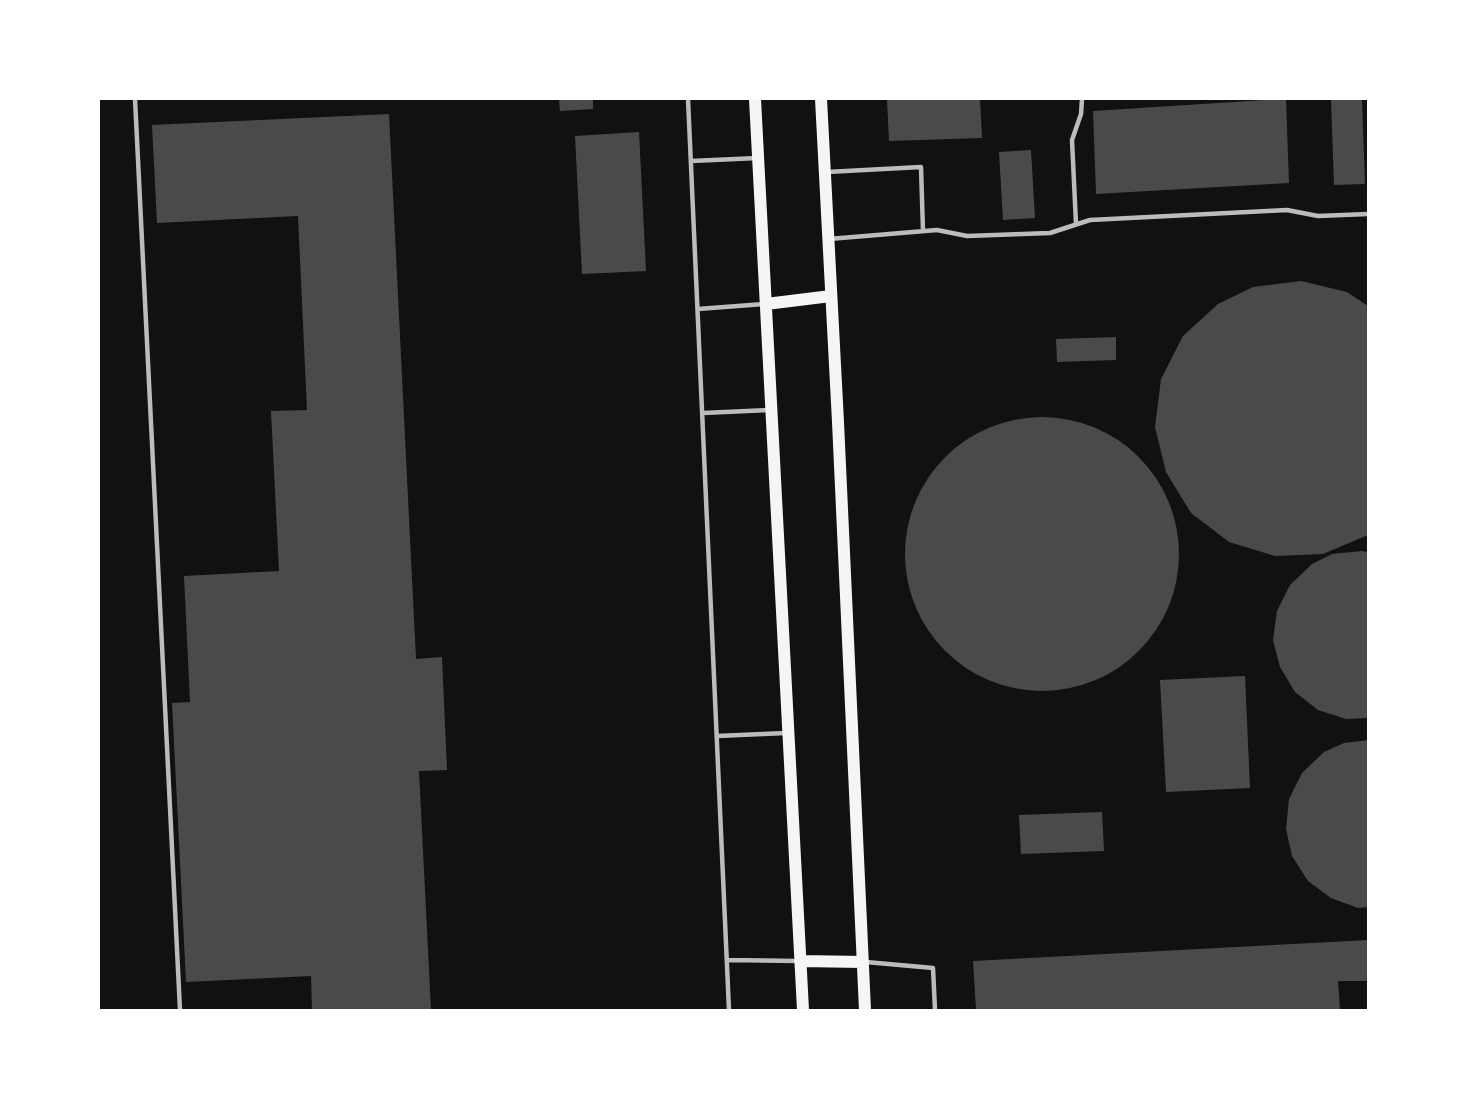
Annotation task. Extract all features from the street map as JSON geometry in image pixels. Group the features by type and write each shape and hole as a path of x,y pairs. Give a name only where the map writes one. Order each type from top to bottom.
{"main road":[{"path":"755,99 802,1010"},
{"path":"821,99 839,434 865,1010"},
{"path":"766,304 831,296"},
{"path":"800,961 863,962"}],"lane":[{"path":"135,99 180,1010"},
{"path":"688,99 729,1010"},
{"path":"1076,224 1072,140 1082,114 1082,99"},
{"path":"692,161 758,158"},
{"path":"825,172 921,167 923,231"},
{"path":"828,239 937,230 967,237 1050,233 1090,220 1287,210 1318,216 1368,214"},
{"path":"698,309 766,304"},
{"path":"703,413 771,410"},
{"path":"717,736 789,733"},
{"path":"727,960 800,961"},
{"path":"863,962 933,968 935,1010"}],"building":[{"path":"559,99 593,99 593,109 560,111"},
{"path":"980,99 982,138 889,141 887,100"},
{"path":"1286,99 1289,183 1096,194 1093,111"},
{"path":"1331,99 1362,99 1365,184 1334,185"},
{"path":"389,114 416,659 442,657 447,770 419,771 431,1010 312,1010 311,976 186,982 172,703 190,702 184,576 279,571 271,411 307,410 298,216 157,223 152,125"},
{"path":"639,132 646,271 582,274 575,136"},
{"path":"1031,150 1035,218 1003,220 999,152"},
{"path":"1301,281 1347,292 1368,306 1368,535 1323,554 1275,556 1229,542 1191,513 1166,472 1155,427 1161,379 1183,336 1218,304 1253,287"},
{"path":"1116,337 1116,360 1057,362 1056,339"},
{"path":"1042,417 1082,423 1118,440 1139,457 1156,478 1173,514 1179,554 1173,594 1156,630 1139,651 1118,668 1082,685 1042,691 1002,685 966,668 945,651 928,630 911,594 905,554 911,514 928,478 945,457 966,440 1002,423"},
{"path":"1368,552 1368,718 1346,719 1318,710 1295,692 1280,667 1273,640 1277,611 1290,585 1312,564 1332,554"},
{"path":"1245,676 1250,788 1166,792 1160,680"},
{"path":"1368,740 1368,907 1358,908 1331,898 1308,881 1292,856 1286,829 1289,799 1302,773 1324,752 1344,743"},
{"path":"1102,812 1104,851 1021,854 1019,815"},
{"path":"1368,940 1368,981 1338,981 1340,1010 976,1010 973,961"}]}
